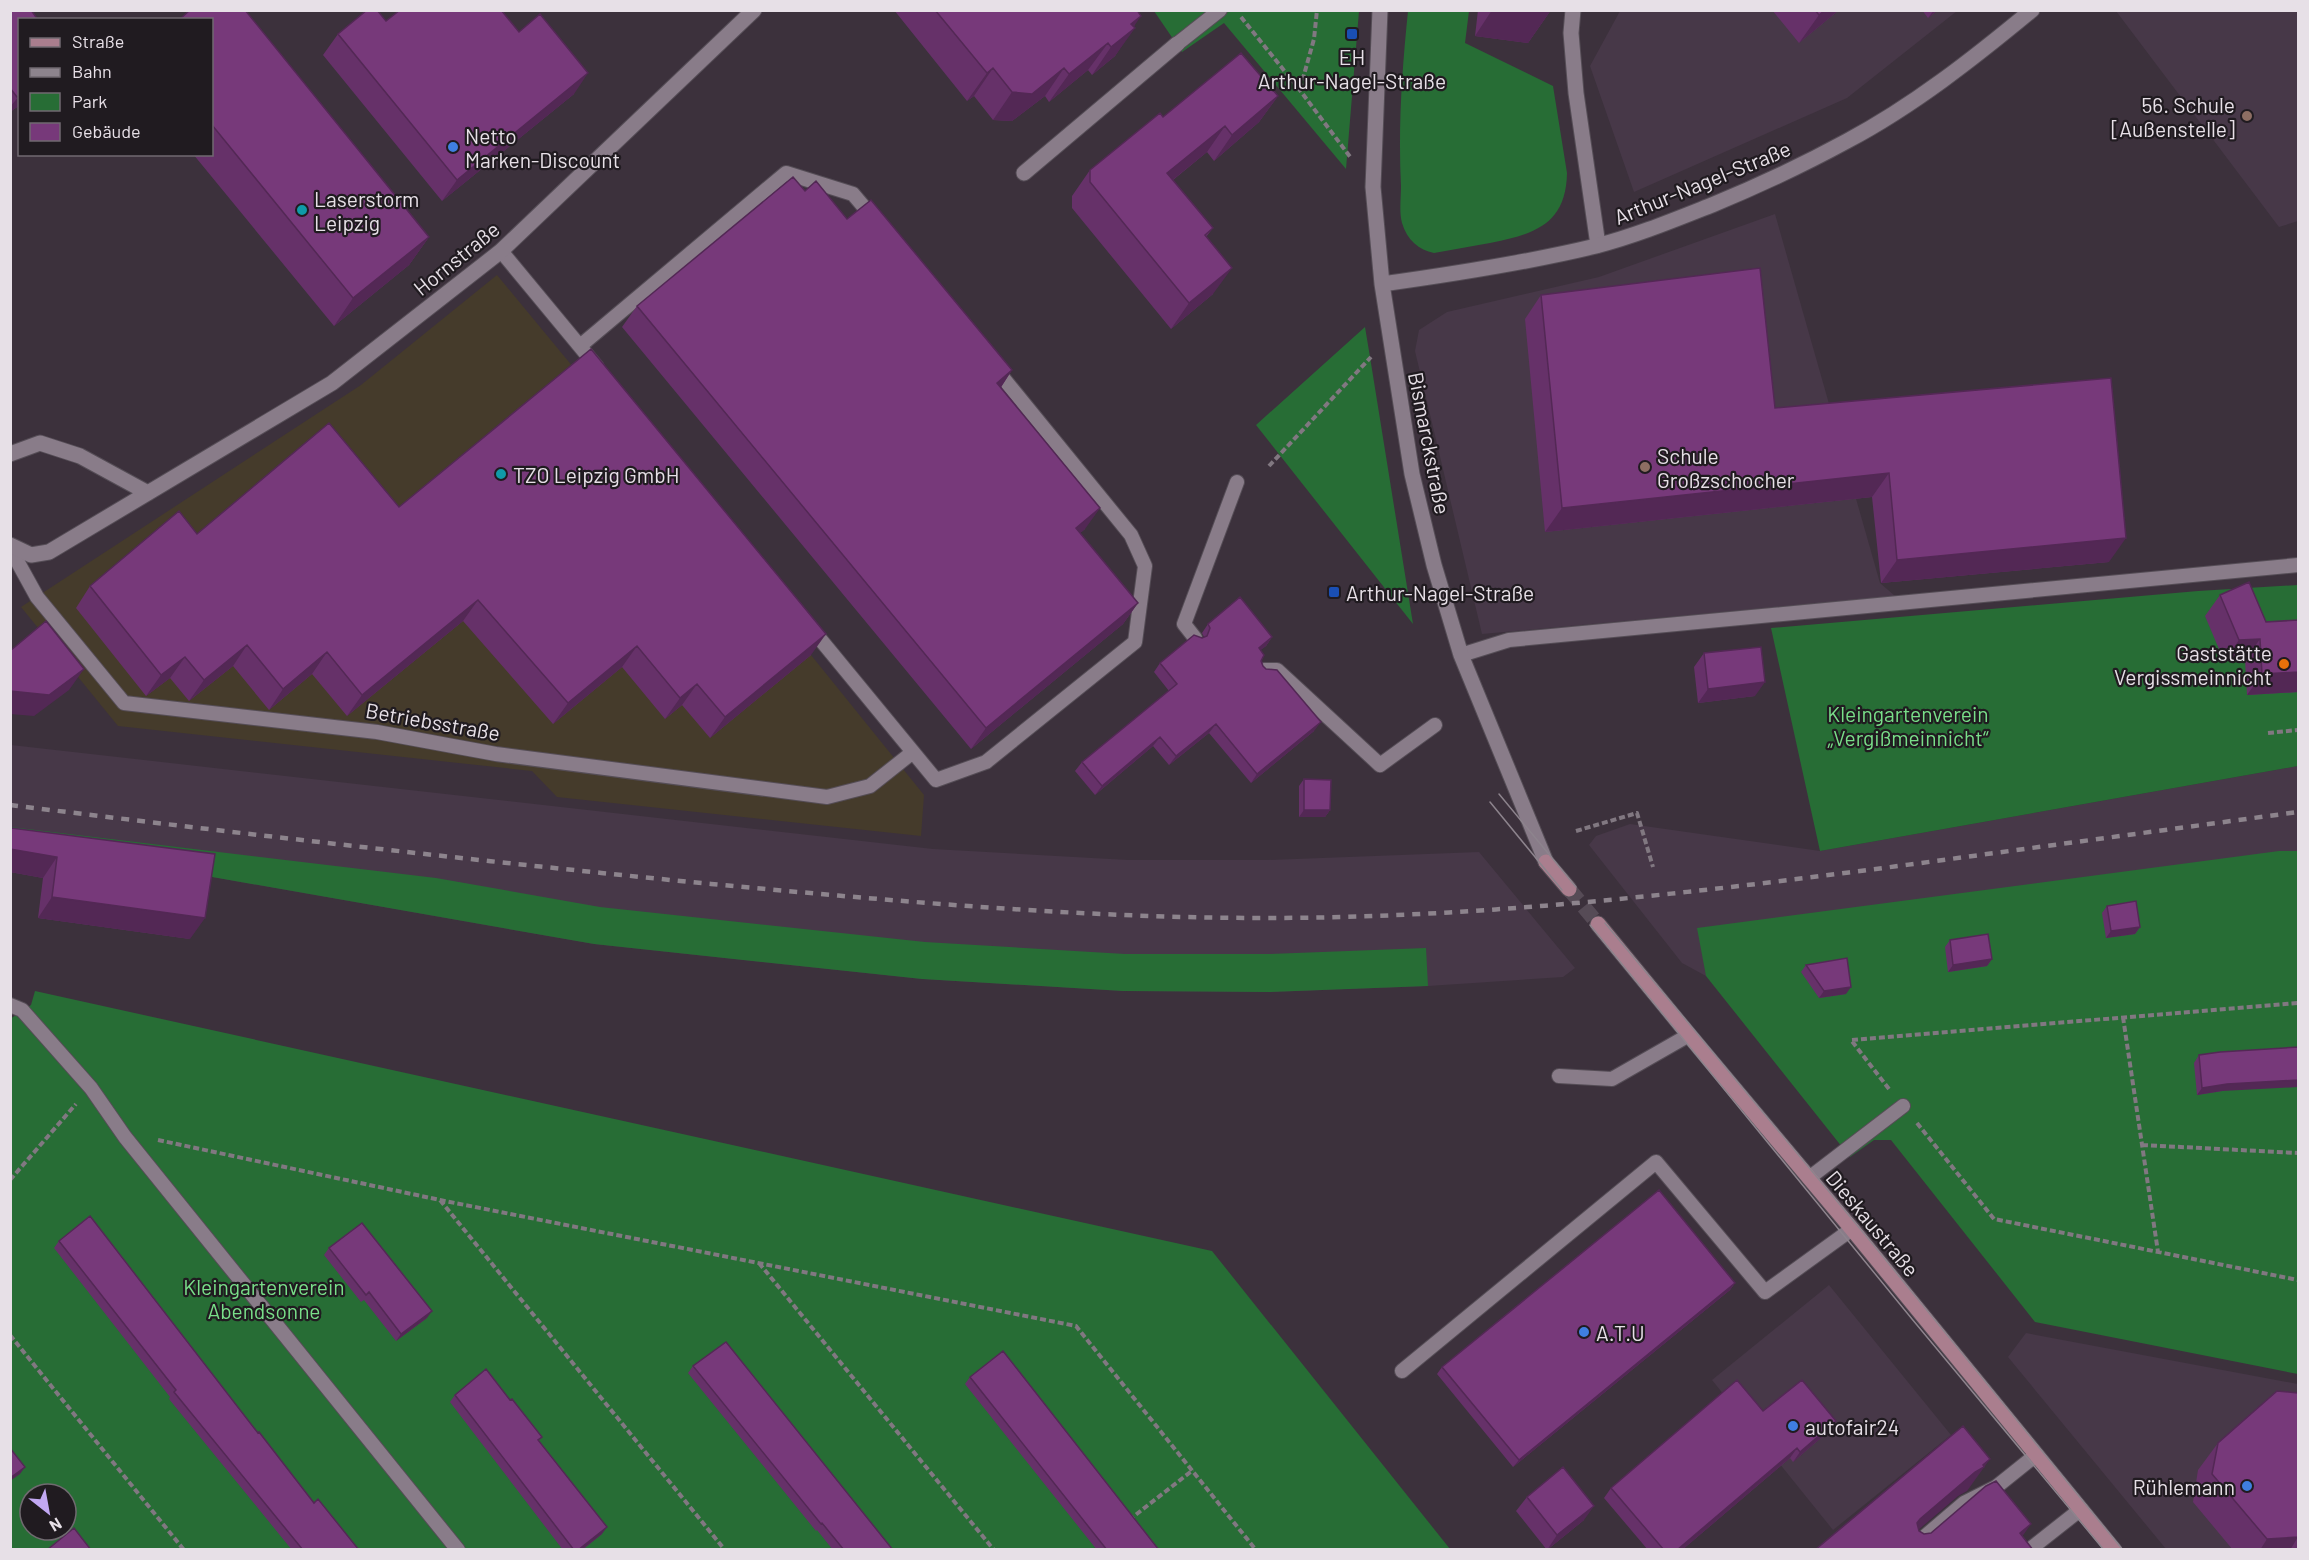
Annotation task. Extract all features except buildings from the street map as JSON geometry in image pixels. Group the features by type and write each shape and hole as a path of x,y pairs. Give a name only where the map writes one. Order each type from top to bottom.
{"main road":[{"path":"1546,862 1569,889"},
{"name":"Dieskaustraße","path":"1598,924 1852,1229 2114,1550"}],"street":[{"name":"Hornstraße","path":"10,547 31,555 49,552 332,383 501,251 754,10"},
{"name":"Bismarckstraße","path":"1380,10 1373,187 1382,284 1412,474 1434,565 1461,655 1546,862"},
{"path":"1574,10 1571,33 1576,93 1598,245"},
{"name":"Arthur-Nagel-Straße","path":"1382,284 1482,270 1598,245 1683,217 1767,182 1849,140 1920,95 1994,41 2031,10"},
{"path":"1024,173 1177,44"},
{"path":"10,454 40,443 80,456 148,493"}],"lane":[{"path":"1177,44 1221,10"},
{"path":"580,346 786,173 854,194 884,231"},
{"path":"501,251 602,374"},
{"path":"800,614 936,780 986,762 1135,642 1145,566 1131,535 989,360"},
{"path":"1195,638 1184,624 1237,482"},
{"name":"Betriebsstraße","path":"10,547 37,597 124,703 377,732 496,754 827,797 870,786 913,752"},
{"path":"1461,655 1509,640 2298,565"},
{"path":"1264,670 1277,670 1380,765 1435,724"},
{"path":"10,1005 22,1010 91,1088 125,1137 458,1550"},
{"path":"1559,1076 1612,1079 1689,1035"},
{"path":"1809,1178 1903,1106"},
{"path":"1402,1371 1656,1162 1765,1292 1852,1229"},
{"path":"1909,1550 1964,1503 1996,1487 2036,1455"},
{"path":"2029,1550 2081,1509"}],"path":[{"path":"1236,10 1373,187"},
{"path":"1299,89 1314,39 1317,10"},
{"path":"1269,466 1370,357 1392,351"},
{"path":"2268,734 2298,730"},
{"path":"1576,831 1637,813 1653,867"},
{"path":"2298,1003 1851,1040 1995,1219 2298,1280"},
{"path":"2123,1017 2158,1252"},
{"path":"10,1180 91,1088"},
{"path":"125,1137 135,1136 440,1200 1076,1326 1256,1550"},
{"path":"2142,1145 2298,1153"},
{"path":"440,1200 725,1550"},
{"path":"759,1263 994,1550"},
{"path":"10,1335 184,1550"},
{"path":"1128,1521 1193,1470"}],"shaded area":[{"path":"1620,11 1957,11 1847,98 1634,192 1590,66"},
{"name":"56. Schule [Außenstelle]","path":"2116,11 2298,11 2298,221 2279,227"},
{"name":"Schule Großzschocher","path":"1775,214 1880,583 1895,596 1482,634 1415,351 1419,330 1447,312 1599,277"},
{"path":"497,275 924,795 921,836 557,797 532,771 118,726 21,607 361,385"},
{"path":"11,745 933,849 1128,860 1267,860 1479,852 1575,968 1563,977 1428,986 1269,992 1123,991 922,979 594,944 201,875 11,850"},
{"path":"2298,766 2298,892 2221,897 2082,915 1706,976 1682,963 1589,845 1596,836 1630,824 1820,851"},
{"path":"1829,1285 1951,1435 1833,1530 1712,1380"},
{"path":"2026,1333 2298,1384 2298,1549 2166,1549 2008,1357"}],"green space":[{"path":"1154,11 1359,11 1346,169 1224,23 1182,52"},
{"path":"1408,11 1469,11 1465,43 1553,86 1567,173 1561,205 1545,224 1533,231 1506,240 1434,253 1419,247 1410,239 1402,223 1401,214 1400,142 1402,77"},
{"path":"1365,327 1370,357 1413,624 1256,425"},
{"name":"Kleingartenverein „Vergißmeinnicht“","path":"2298,585 2298,766 1820,851 1771,628 2198,591"},
{"path":"11,827 436,878 600,907 925,942 1125,954 1269,954 1426,948 1428,986 1269,992 1123,991 922,979 594,944 201,875 11,850"},
{"path":"2279,851 2298,851 2298,1374 2035,1322 1891,1140 1874,1140 1850,1157 1706,976 1697,928"},
{"name":"Kleingartenverein Abendsonne","path":"35,991 1212,1251 1450,1549 11,1550 10,1019 31,1005"}],"tunnel":[{"path":"1569,889 1598,924"}],"tram line":[{"path":"1499,794 1576,887"},
{"path":"1490,802 1562,890"},
{"path":"1605,923 1867,1237 2123,1550"},
{"path":"1590,925 2104,1550"}],"railway":[{"path":"10,805 448,857 780,890 1056,912 1265,918 1430,913 1676,893 1839,874 2298,812"}],"place":[{"name":"EH Arthur-Nagel-Straße","path":"1352,34"},
{"name":"56. Schule [Außenstelle]","path":"2247,116"},
{"name":"Netto Marken-Discount","path":"453,147"},
{"name":"Laserstorm Leipzig","path":"302,210"},
{"name":"Schule Großzschocher","path":"1645,467"},
{"name":"TZO Leipzig GmbH","path":"501,474"},
{"name":"Arthur-Nagel-Straße","path":"1334,592"},
{"name":"Gaststätte Vergissmeinnicht","path":"2284,664"},
{"name":"A.T.U","path":"1584,1332"},
{"name":"autofair24","path":"1793,1426"},
{"name":"Rühlemann","path":"2247,1486"}]}
